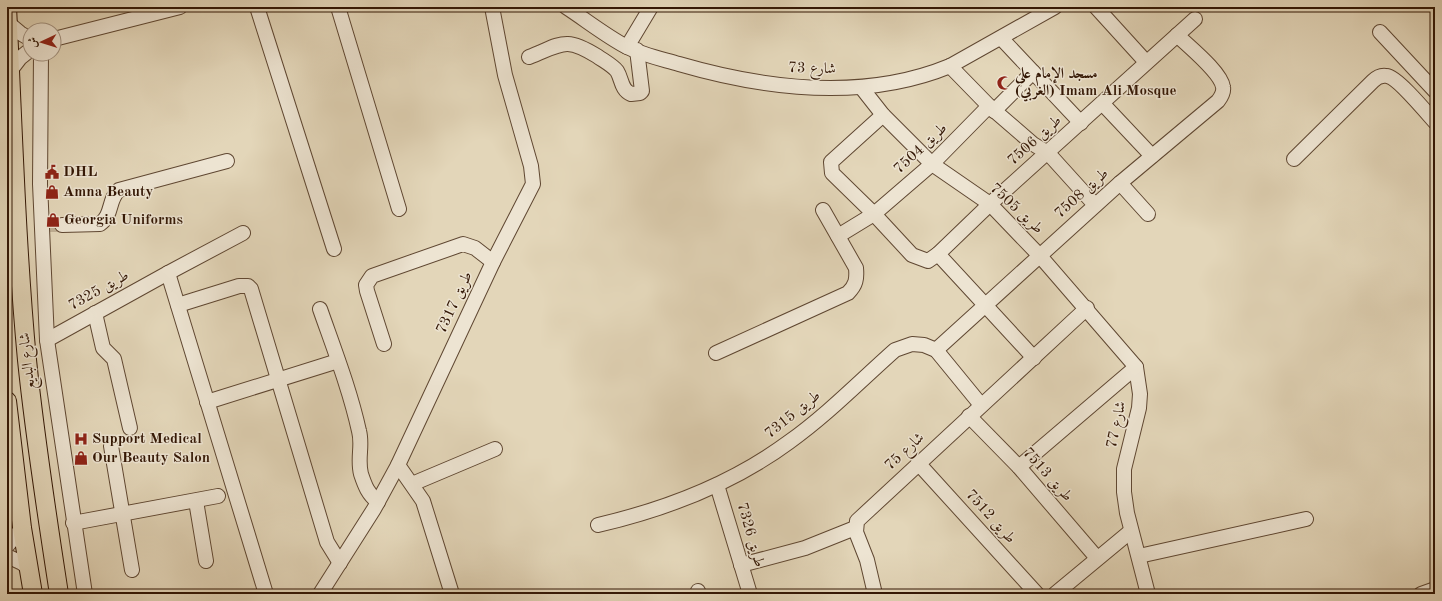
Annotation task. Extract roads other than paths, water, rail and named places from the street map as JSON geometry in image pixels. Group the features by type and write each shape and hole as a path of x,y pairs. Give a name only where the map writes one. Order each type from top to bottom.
{"main road":[{"name":"شارع البديع","path":"8,15 20,272 27,360 37,448 58,594"},
{"name":"شارع البديع","path":"7,401 22,528 33,594"}],"street":[{"path":"62,37 180,7"},
{"path":"257,7 334,249"},
{"path":"338,7 399,209"},
{"name":"طريق 7317","path":"320,594 378,502 398,465 493,262 530,192 533,175 505,75 492,7"},
{"name":"شارع 73","path":"566,7 632,49 706,72 779,85 861,87 934,72 950,66 1055,7"},
{"path":"529,57 564,43 577,44 614,68 619,74 624,90 631,94 640,93 642,91 632,49 651,7"},
{"path":"1096,7 1146,62"},
{"path":"8,15 22,34"},
{"name":"طريق 7506","path":"938,254 990,204 1195,19"},
{"path":"1380,32 1435,91"},
{"name":"طريق 7508","path":"984,304 1040,256 1120,183 1218,101 1222,95 1223,87 1221,81 1217,75 1177,35"},
{"path":"1000,38 1081,123"},
{"path":"10,71 22,56"},
{"path":"41,62 51,225 47,340 73,523 85,594"},
{"path":"950,66 991,108 1033,144 1048,153 1095,205"},
{"name":"طريق 7504","path":"838,236 874,214 932,164 991,108 1033,72"},
{"path":"1294,159 1373,81 1382,76 1392,77 1397,81 1433,117"},
{"name":"طريق 7505","path":"861,87 883,115 932,164 990,204 1040,256 1136,367"},
{"path":"1102,103 1152,156"},
{"path":"883,115 831,162 832,174 874,214 912,255 928,261 938,254 1034,358"},
{"path":"51,225 100,224 109,214 112,195 119,190 227,161"},
{"path":"1120,183 1148,214"},
{"path":"716,354 848,293 854,287 857,277 856,268 823,210"},
{"name":"طريق 7325","path":"47,340 168,273 243,234"},
{"path":"384,344 366,286 372,276 464,244 475,248 493,262"},
{"path":"168,273 266,594"},
{"path":"178,305 239,286 248,286 253,293 327,542 340,563"},
{"path":"981,405 936,350 984,304"},
{"name":"شارع 75","path":"856,528 860,518 969,416 1034,358 1086,308"},
{"path":"320,309 359,430 359,462 361,473 369,493 378,502"},
{"path":"95,313 103,348 114,359 130,428"},
{"name":"طريق 7315","path":"598,525 656,510 717,485 754,465 790,442 895,350 912,344 924,345 936,350"},
{"path":"207,402 338,361"},
{"name":"شارع 77","path":"1019,467 1136,367"},
{"name":"شارع 77","path":"1136,367 1140,394 1139,408 1124,469 1124,480 1127,513 1148,594"},
{"name":"طريق 7513","path":"969,416 1019,467 1097,558"},
{"path":"112,446 132,570"},
{"path":"412,484 495,449"},
{"name":"طريق 7512","path":"918,463 1037,594"},
{"path":"398,465 423,501 452,594"},
{"name":"طريق 7326","path":"717,485 750,594"},
{"path":"73,523 218,496"},
{"path":"196,501 206,561"},
{"path":"1139,556 1306,519"},
{"path":"7,546 22,528"},
{"path":"741,565 805,548 856,528 867,560 875,594"},
{"path":"1055,594 1097,558 1132,531"},
{"path":"7,556 22,563 28,568"},
{"path":"1421,594 1435,589"}],"tunnel":[{"path":"50,225 62,225"}],"place":[{"name":"مسجد الإمام علي (الغربي) Imam Ali Mosque","path":"1004,83"},
{"name":"DHL","path":"52,172"},
{"name":"Amna Beauty","path":"52,192"},
{"name":"Georgia Uniforms","path":"53,220"},
{"name":"Support Medical","path":"81,439"},
{"name":"Our Beauty Salon","path":"81,458"}]}
